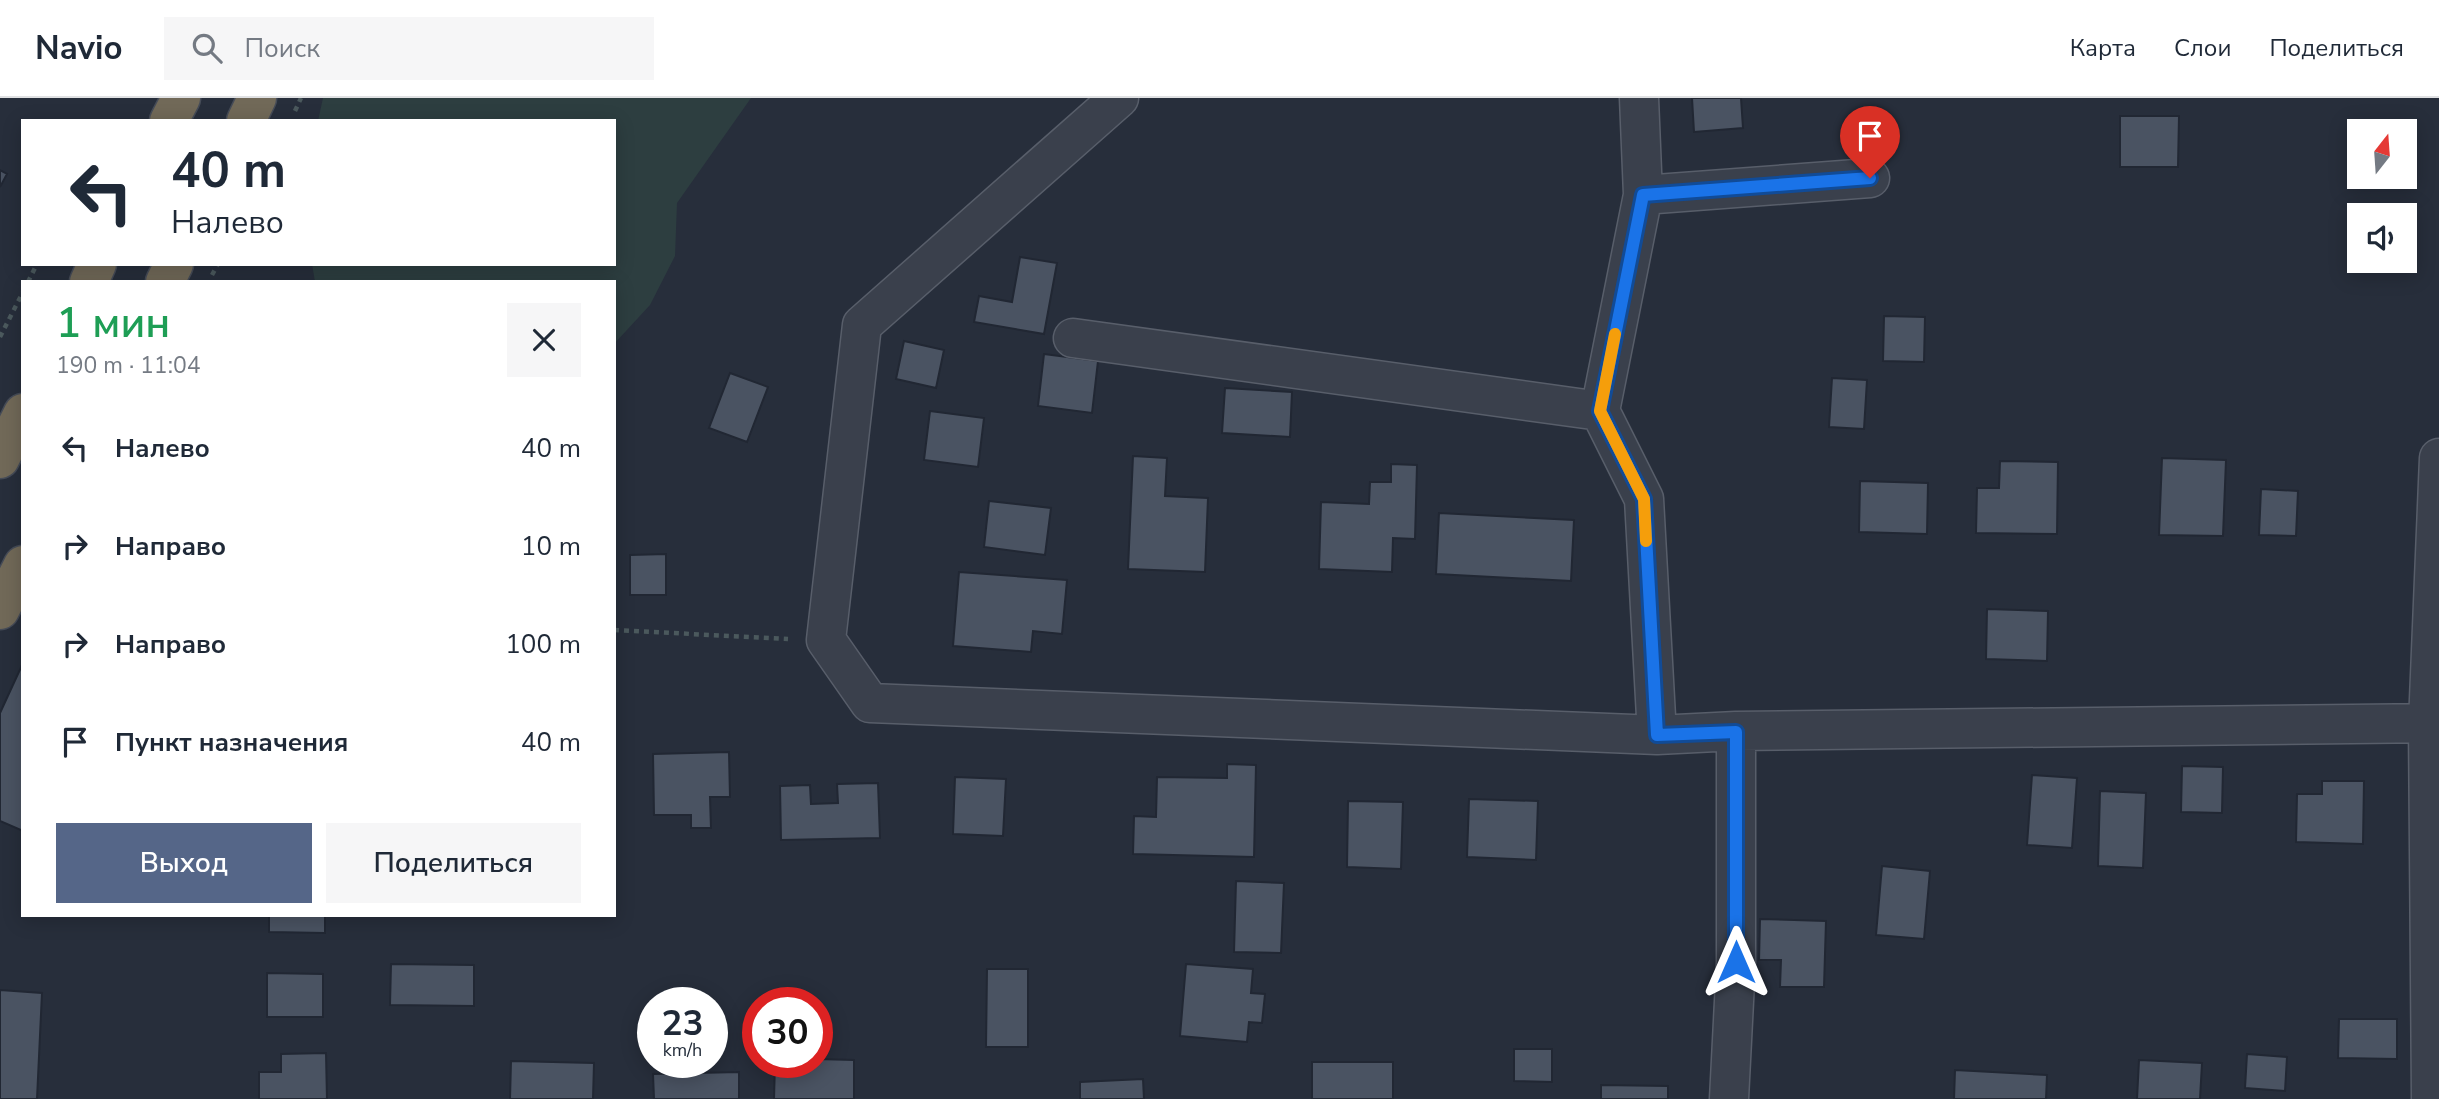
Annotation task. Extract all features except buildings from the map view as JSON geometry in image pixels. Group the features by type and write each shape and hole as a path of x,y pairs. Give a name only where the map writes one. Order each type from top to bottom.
{"highway":[{"path":"170,119 181,98"},
{"path":"247,119 257,98"},
{"path":"0,459 21,417"},
{"path":"0,610 21,569"}],"street":[{"path":"1119,98 862,325 826,640 870,703 1657,735 2433,723"},
{"path":"1639,98 1643,195 1600,411 1644,499 1657,735"},
{"path":"1643,195 1870,178"},
{"path":"1073,338 1600,411"},
{"path":"2431,1099 2433,723 2439,458"},
{"path":"1728,1099 1736,962 1736,732"}],"path":[{"path":"0,337 21,296"},
{"path":"616,630 826,640"}],"shaded area":[{"path":"323,98 751,98 677,203 675,256 650,305 616,342 616,280 315,280 312,266 616,266 616,119 318,119"}],"slow traffic":[{"path":"1615,334 1600,411 1644,499 1646,541"}],"route":[{"path":"1736,962 1736,732 1657,735 1644,499 1600,411 1643,195 1870,178"}]}
